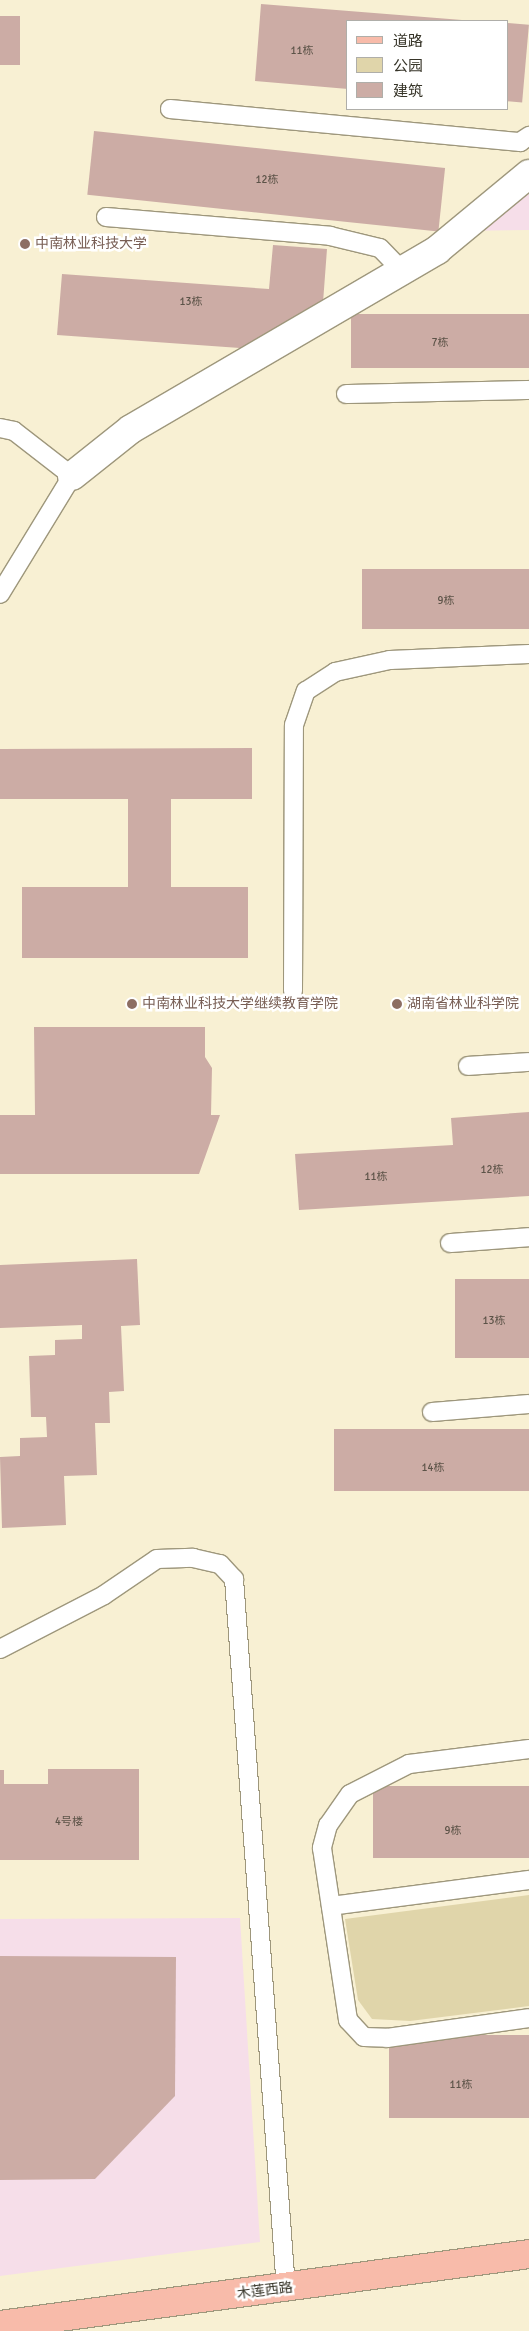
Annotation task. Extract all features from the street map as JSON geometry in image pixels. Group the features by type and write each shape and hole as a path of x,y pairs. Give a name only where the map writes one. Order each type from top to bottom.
{"main road":[{"name":"木莲西路","path":"0,2325 529,2254"}],"street":[{"path":"72,476 131,429 436,250 529,174"}],"lane":[{"path":"170,109 526,142"},
{"path":"106,217 330,236 380,248 401,270"},
{"path":"346,394 529,390"},
{"path":"0,428 14,431 72,476 0,594"},
{"path":"293,991 294,726 306,691 335,672 390,660 529,654"},
{"path":"468,1066 529,1062"},
{"path":"450,1243 529,1237"},
{"path":"432,1412 529,1404"},
{"path":"0,1649 104,1595 158,1559 193,1558 220,1564 234,1579 286,2288"},
{"path":"529,1749 409,1764 350,1794 328,1825 322,1848 348,2020 364,2037 387,2038 529,2018"},
{"path":"331,1906 529,1880"}],"shaded area":[{"path":"529,182 529,230 459,231"},
{"path":"240,1918 260,2242 0,2276 0,1919"}],"green space":[{"path":"529,1895 529,2006 410,2021 372,2019 358,2000 345,1919"}],"building":[{"path":"261,4 462,20 346,20 346,89 255,81"},
{"path":"0,16 20,16 20,65 0,65"},
{"path":"509,23 529,25 522,103 509,101"},
{"path":"94,131 445,168 438,232 87,195"},
{"path":"273,245 327,249 322,316 254,349 57,335 62,274 269,289"},
{"path":"351,314 529,314 529,368 351,368"},
{"path":"362,569 529,569 529,629 362,629"},
{"path":"252,748 252,799 171,799 171,887 248,887 248,958 22,958 22,887 128,887 128,799 0,799 0,749"},
{"path":"34,1027 205,1027 205,1057 212,1068 211,1115 220,1115 199,1174 0,1174 0,1115 35,1115"},
{"path":"529,1112 529,1196 299,1210 295,1154 453,1145 451,1118"},
{"path":"137,1259 140,1325 121,1326 124,1391 109,1392 110,1423 95,1423 97,1475 64,1476 66,1525 2,1528 0,1457 20,1456 20,1438 47,1437 46,1417 31,1417 29,1356 55,1355 55,1340 82,1339 82,1325 0,1328 0,1265"},
{"path":"455,1279 529,1279 529,1358 455,1358"},
{"path":"334,1429 529,1429 529,1491 334,1491"},
{"path":"48,1769 139,1769 139,1860 0,1860 0,1770 4,1770 4,1784 48,1784"},
{"path":"373,1786 529,1786 529,1858 373,1858"},
{"path":"0,1956 176,1957 175,2096 95,2179 0,2180"},
{"path":"389,2035 529,2035 529,2118 389,2118"}],"place":[{"name":"中南林业科技大学","path":"25,244"},
{"name":"中南林业科技大学继续教育学院","path":"132,1004"},
{"name":"湖南省林业科学院","path":"397,1004"}]}
